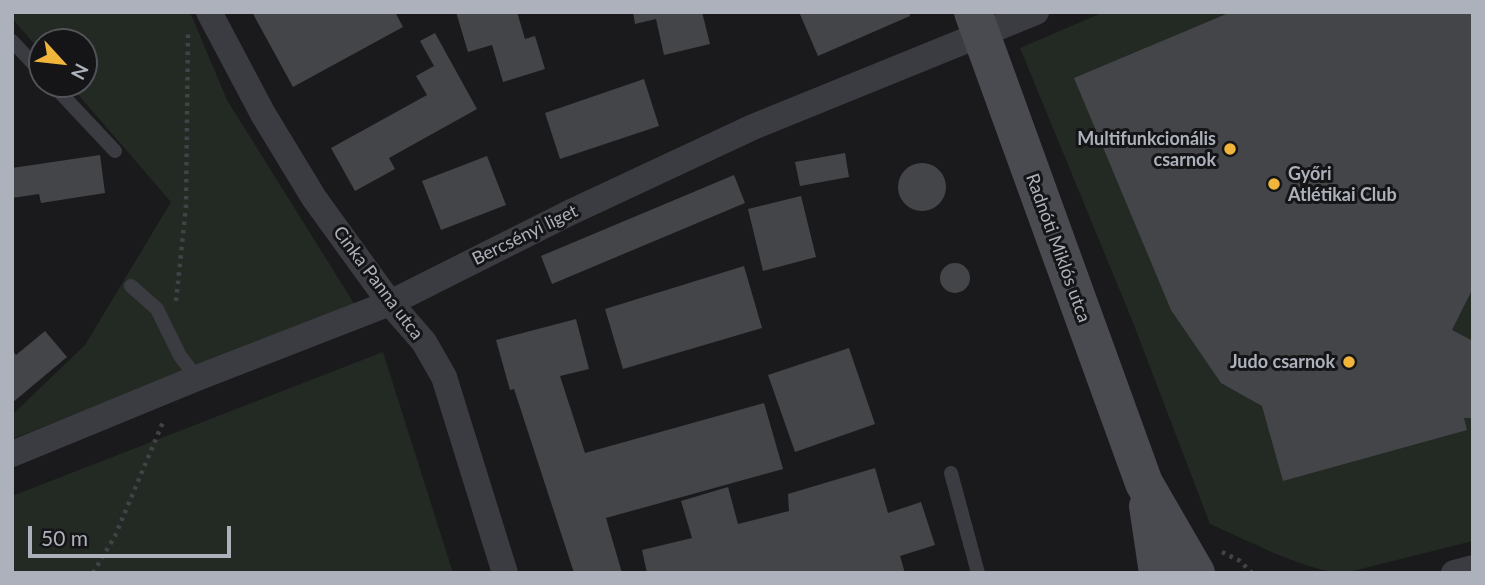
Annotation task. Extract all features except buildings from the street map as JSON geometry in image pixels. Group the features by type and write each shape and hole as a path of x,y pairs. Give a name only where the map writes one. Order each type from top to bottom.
{"street":[{"name":"Bercsényi liget","path":"12,454 187,381 390,303 569,213 977,24 1037,12"},
{"name":"Cinka Panna utca","path":"199,19 263,114 314,198 390,303 424,342 444,377 505,573"},
{"name":"Radnóti Miklós utca","path":"977,24 1144,483 1196,573"},
{"name":"Radnóti Miklós utca","path":"1144,483 1158,573"},
{"path":"1454,573 1473,568"}],"lane":[{"path":"12,41 28,58"},
{"path":"65,98 115,151"},
{"path":"131,286 157,309 180,356 187,381"},
{"path":"951,473 978,573"}],"path":[{"path":"172,338 186,206 199,19"},
{"path":"93,573 115,536 187,381"}],"shaded area":[{"path":"12,12 190,12 227,100 355,305 12,439 12,415 85,345 171,202 81,98 98,98 98,28 28,28 28,37 12,18"},
{"name":"Győri Atlétikai Club","path":"1104,12 1473,12 1473,541 1345,573 1331,572 1296,561 1210,524 1132,320 1020,48"},
{"path":"383,352 453,573 12,573 12,496"}],"place":[{"name":"Multifunkcionális csarnok","path":"1230,149"},
{"name":"Győri Atlétikai Club","path":"1274,184"},
{"name":"Judo csarnok","path":"1349,362"}]}
